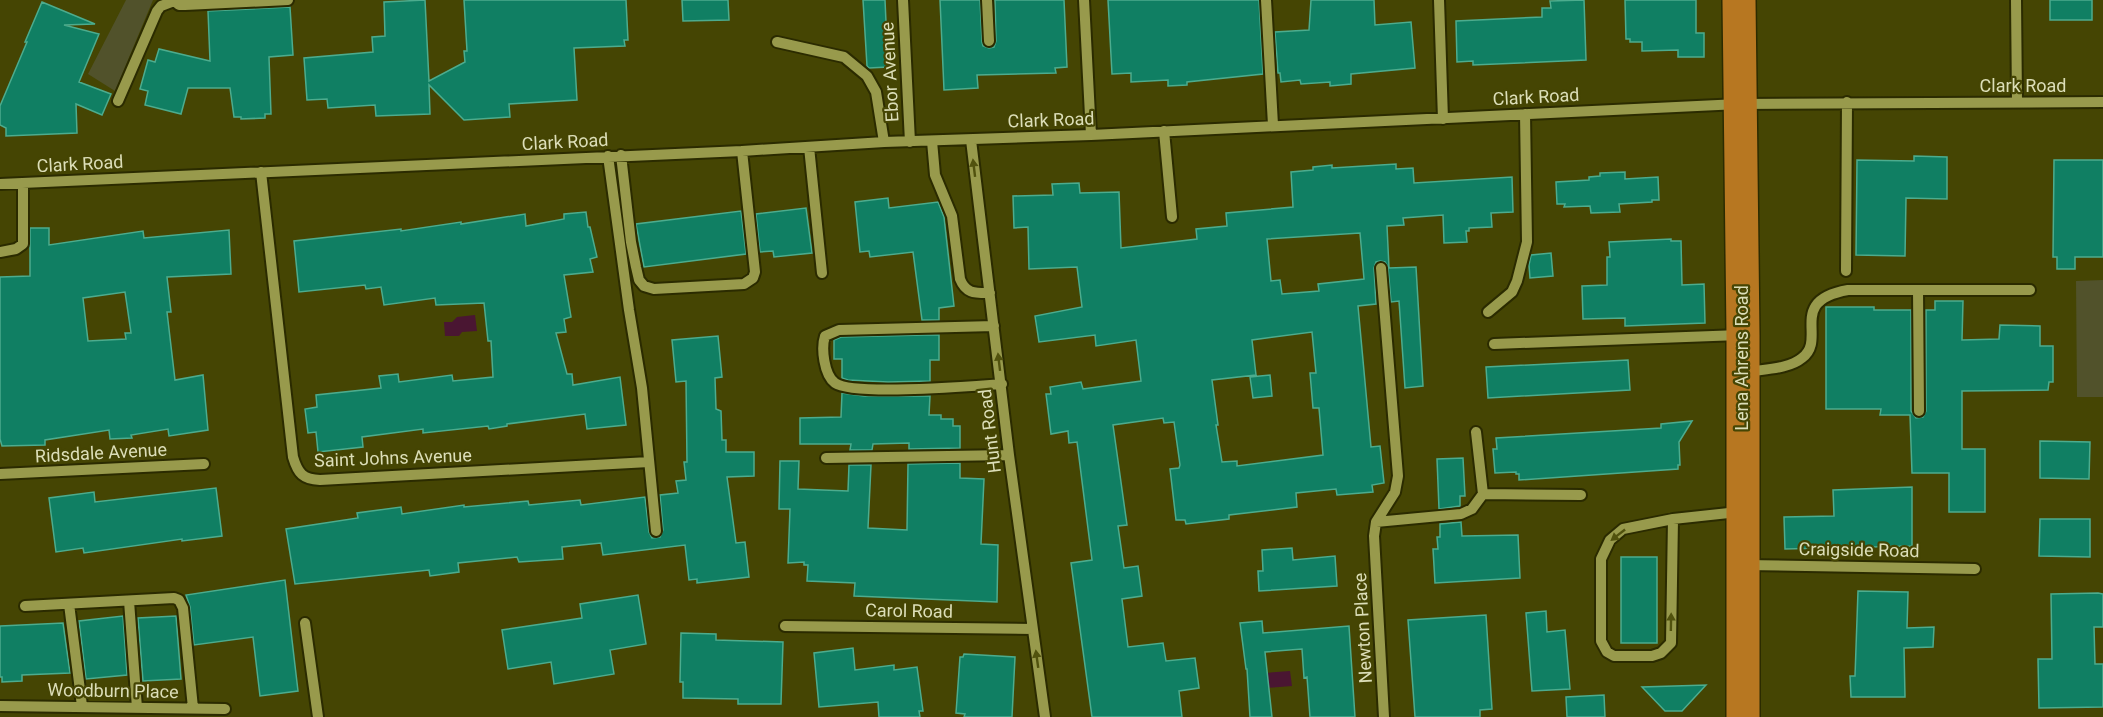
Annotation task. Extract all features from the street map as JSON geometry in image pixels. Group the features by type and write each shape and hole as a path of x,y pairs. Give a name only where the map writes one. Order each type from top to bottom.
{"main road":[{"name":"Lena Ahrens Road","path":"1739,0 1738,104 1743,335 1743,717"}],"street":[{"path":"118,101 161,6 174,0 179,5 186,5 288,0"},
{"name":"Ebor Avenue","path":"903,0 910,142"},
{"path":"987,0 989,41"},
{"path":"1084,0 1091,135"},
{"path":"1266,0 1273,125"},
{"path":"1439,0 1443,118"},
{"path":"2016,0 2017,102"},
{"path":"777,42 844,57 867,76 876,92 884,142"},
{"path":"1846,102 1846,271"},
{"name":"Clark Road","path":"0,184 1738,104 2103,102"},
{"path":"1488,312 1512,292 1527,242 1525,114"},
{"path":"1164,131 1172,217"},
{"name":"Hunt Road","path":"971,140 1009,455 1045,717"},
{"path":"932,141 935,176 952,216 960,279 969,292 990,293"},
{"path":"808,147 822,273"},
{"path":"621,155 631,242 638,274 644,286 654,289 744,284 753,278 755,272 742,151"},
{"path":"608,156 642,388 656,531"},
{"name":"Saint Johns Avenue","path":"261,172 293,457 300,475 308,480 320,480 649,462"},
{"path":"0,252 16,249 23,244 23,183"},
{"path":"1376,522 1395,492 1398,476 1381,268"},
{"path":"1743,373 1793,363 1803,358 1809,351 1813,312 1820,299 1833,292 1848,290 2030,290"},
{"path":"1918,290 1919,411"},
{"path":"994,326 839,330 825,336 823,342 825,362 833,382 843,387 869,390 1002,384"},
{"path":"1494,344 1743,335"},
{"path":"1376,522 1461,514 1472,509 1483,494 1476,432"},
{"path":"826,458 1009,455"},
{"name":"Ridsdale Avenue","path":"0,474 204,464"},
{"path":"1483,494 1581,495"},
{"path":"1673,519 1671,643 1661,653 1652,656 1614,656 1607,652 1600,641 1601,559 1610,540 1623,529 1673,519 1742,512"},
{"name":"Newton Place","path":"1376,522 1374,536 1384,717"},
{"name":"Craigside Road","path":"1742,564 1975,569"},
{"path":"25,606 174,598 179,600 183,608 193,708"},
{"path":"129,601 137,708"},
{"path":"69,604 82,706"},
{"path":"305,623 318,717"},
{"name":"Carol Road","path":"785,626 1033,629"},
{"name":"Woodburn Place","path":"0,706 225,709"}],"green space":[{"path":"126,0 153,0 115,91 88,74"},
{"path":"2103,280 2103,397 2077,397 2076,281"}],"shaded area":[{"path":"475,315 477,331 462,332 459,336 445,336 444,322 452,322 457,317"},
{"path":"1290,671 1292,686 1253,689 1251,674"}],"building":[{"path":"425,0 429,81 465,62 464,51 467,51 464,0 626,0 628,40 624,40 625,46 574,48 577,100 509,104 510,117 464,120 429,85 430,114 376,116 375,105 328,108 327,99 307,100 304,58 373,52 372,37 385,36 384,2"},
{"path":"682,0 728,0 729,20 683,21"},
{"path":"863,0 885,0 888,67 869,68 867,66"},
{"path":"940,0 980,0 982,42 983,46 989,48 994,47 996,41 995,0 1064,0 1067,67 1055,68 1056,73 977,75 978,88 944,90"},
{"path":"1108,0 1259,0 1263,74 1168,86 1168,80 1131,82 1131,73 1112,74"},
{"path":"1311,0 1374,0 1375,25 1411,22 1415,68 1351,74 1351,84 1330,86 1330,82 1301,84 1300,80 1281,82 1280,73 1278,73 1275,32 1309,30"},
{"path":"1584,0 1586,60 1473,65 1473,61 1457,62 1456,21 1542,17 1542,8 1551,8 1550,1"},
{"path":"1625,0 1696,0 1696,33 1704,33 1704,57 1678,57 1678,50 1642,51 1642,42 1630,42 1630,39 1626,39"},
{"path":"2050,0 2092,0 2092,20 2050,20"},
{"path":"42,2 95,24 64,25 99,34 79,82 111,94 102,115 76,104 77,133 6,136 6,128 0,125 0,106"},
{"path":"290,7 293,55 269,57 271,114 265,114 265,118 234,117 230,88 188,88 181,114 145,105 148,91 140,89 148,60 155,62 159,49 210,61 208,11"},
{"path":"1914,156 1947,157 1947,199 1906,198 1905,256 1856,255 1857,160 1914,161"},
{"path":"2054,160 2103,160 2103,257 2075,257 2075,269 2057,269 2057,257 2053,257"},
{"path":"1396,164 1396,169 1413,168 1414,183 1512,177 1513,212 1491,213 1492,227 1469,228 1469,231 1466,231 1467,242 1444,243 1443,215 1403,218 1404,225 1387,226 1389,268 1416,267 1423,386 1405,388 1399,301 1391,302 1388,267 1385,262 1376,262 1374,268 1376,304 1358,306 1371,447 1380,446 1384,483 1372,485 1373,492 1337,495 1336,489 1296,493 1297,507 1229,515 1229,519 1186,524 1185,520 1176,520 1170,469 1179,468 1180,465 1174,422 1164,423 1163,418 1113,425 1127,525 1118,526 1124,568 1138,566 1142,596 1122,599 1128,647 1163,643 1166,661 1195,658 1199,688 1179,691 1182,717 1092,717 1071,563 1092,560 1077,442 1069,443 1068,431 1051,434 1046,394 1051,394 1050,387 1081,382 1083,389 1141,381 1136,340 1096,346 1095,335 1039,342 1035,316 1082,307 1077,267 1029,269 1028,227 1014,228 1013,196 1053,195 1052,184 1079,183 1080,193 1119,192 1121,248 1197,239 1196,229 1227,226 1226,213 1293,207 1291,172 1332,165 1332,168","holes":["1360,233 1364,279 1318,284 1319,291 1282,294 1280,280 1271,281 1267,239","1312,332 1316,373 1310,373 1313,408 1319,408 1323,455 1237,466 1237,461 1222,462 1212,380 1256,375 1252,340"]},
{"path":"1625,172 1625,179 1658,177 1659,200 1619,204 1620,212 1591,213 1590,206 1564,207 1565,204 1557,204 1556,182 1589,180 1589,177 1600,176 1600,173"},
{"path":"888,198 889,208 938,202 944,217 954,306 939,308 939,320 922,320 913,252 870,257 869,251 860,252 855,202"},
{"path":"806,208 812,253 774,257 773,251 760,252 756,214"},
{"path":"741,211 746,254 644,267 636,224"},
{"path":"586,212 597,257 590,259 593,272 564,275 571,317 564,319 566,332 556,333 567,374 572,374 573,385 620,377 626,425 587,429 585,414 507,424 507,426 489,429 488,426 423,433 423,429 362,437 363,447 318,452 316,432 308,433 305,409 317,407 316,395 381,388 379,376 398,374 399,382 452,375 453,381 493,377 491,341 488,341 484,303 436,305 435,298 384,305 381,287 366,289 365,285 299,292 294,241 401,229 401,231 461,222 461,224 525,214 526,226 564,219 564,214"},
{"path":"30,228 49,228 49,245 143,231 144,238 229,230 231,274 167,277 171,312 167,312 175,380 203,375 208,430 169,436 168,429 131,435 132,438 110,439 109,430 45,440 45,445 2,446 0,439 0,277 30,276","holes":["125,292 131,333 125,333 126,339 88,341 83,298"]},
{"path":"1671,239 1671,241 1681,241 1682,285 1704,284 1705,323 1625,326 1625,318 1583,319 1582,286 1607,285 1609,242"},
{"path":"1551,253 1553,276 1530,278 1531,255"},
{"path":"1935,301 1963,301 1962,340 1999,339 2000,325 2040,326 2040,346 2053,346 2053,382 2049,382 2048,390 1962,391 1962,449 1985,449 1985,512 1949,512 1949,473 1912,473 1910,415 1880,415 1881,409 1826,409 1826,307 1911,310 1911,411 1916,418 1923,417 1926,411 1926,310 1935,310"},
{"path":"939,335 939,360 930,360 930,381 848,380 842,378 842,359 834,359 834,340 841,337"},
{"path":"718,336 722,377 715,378 716,409 721,411 722,440 726,440 726,452 754,452 754,476 727,477 736,543 745,542 749,577 697,583 697,579 689,580 685,545 603,555 601,543 562,547 563,559 519,562 517,557 458,563 459,572 430,576 429,570 295,584 286,529 358,518 357,513 401,507 402,514 464,505 464,507 528,501 529,505 580,500 581,505 645,497 649,532 652,538 660,537 663,530 660,495 678,493 676,481 686,480 684,462 687,462 686,381 676,382 672,340"},
{"path":"1628,360 1630,390 1488,398 1486,367"},
{"path":"1270,375 1272,396 1253,398 1250,377"},
{"path":"842,393 864,396 930,396 929,415 941,415 941,419 953,419 953,426 960,426 960,448 909,449 909,443 873,444 872,450 850,450 851,444 800,444 800,418 841,417"},
{"path":"1692,421 1679,442 1680,465 1678,469 1519,480 1519,474 1516,472 1495,473 1493,449 1497,449 1496,438 1661,428 1661,424"},
{"path":"2040,441 2090,442 2089,479 2040,478"},
{"path":"1463,458 1465,496 1460,496 1460,506 1439,509 1437,459"},
{"path":"780,461 799,461 798,489 848,491 849,465 871,465 868,528 907,530 908,464 960,463 960,478 984,479 981,544 998,545 997,602 854,596 855,583 807,581 808,565 804,565 804,562 788,563 790,509 779,509"},
{"path":"1912,487 1912,546 1785,549 1784,517 1834,516 1833,490"},
{"path":"216,488 222,536 182,541 182,539 84,553 83,548 56,552 49,498 94,492 95,502"},
{"path":"2040,519 2090,519 2090,557 2039,556"},
{"path":"1461,522 1462,536 1518,535 1520,578 1435,583 1433,549 1438,549 1437,537 1440,537 1440,524"},
{"path":"1292,548 1293,560 1335,556 1337,586 1259,591 1258,571 1263,571 1262,550"},
{"path":"1621,557 1657,557 1657,643 1621,643"},
{"path":"285,580 298,691 260,696 253,637 194,645 190,607 186,595"},
{"path":"1858,591 1908,592 1907,628 1934,627 1933,647 1904,648 1905,697 1851,697 1850,676 1855,676"},
{"path":"2051,594 2103,594 2103,627 2094,627 2095,664 2103,664 2103,707 2039,708 2038,659 2052,659"},
{"path":"638,595 646,644 610,650 614,674 554,684 551,662 508,669 502,630 582,618 580,604"},
{"path":"1546,611 1547,632 1565,630 1570,689 1532,691 1526,613"},
{"path":"1486,615 1492,709 1480,710 1480,717 1415,717 1408,620"},
{"path":"123,616 127,675 86,679 79,621"},
{"path":"176,616 181,679 143,681 138,618"},
{"path":"1262,621 1263,633 1349,626 1355,717 1310,717 1302,649 1265,652 1272,717 1250,717 1247,669 1240,623"},
{"path":"63,623 70,673 22,675 22,681 2,682 2,677 0,677 0,626"},
{"path":"681,633 716,634 716,640 783,642 781,704 738,704 738,699 683,698 683,682 680,682"},
{"path":"853,648 855,670 894,665 894,670 917,667 923,711 919,711 920,717 879,717 878,702 819,707 814,653"},
{"path":"964,654 1015,657 1012,717 964,717 965,714 956,713 960,657"},
{"path":"1706,685 1682,711 1665,711 1642,687"},
{"path":"1604,695 1605,717 1567,717 1566,697"}]}
